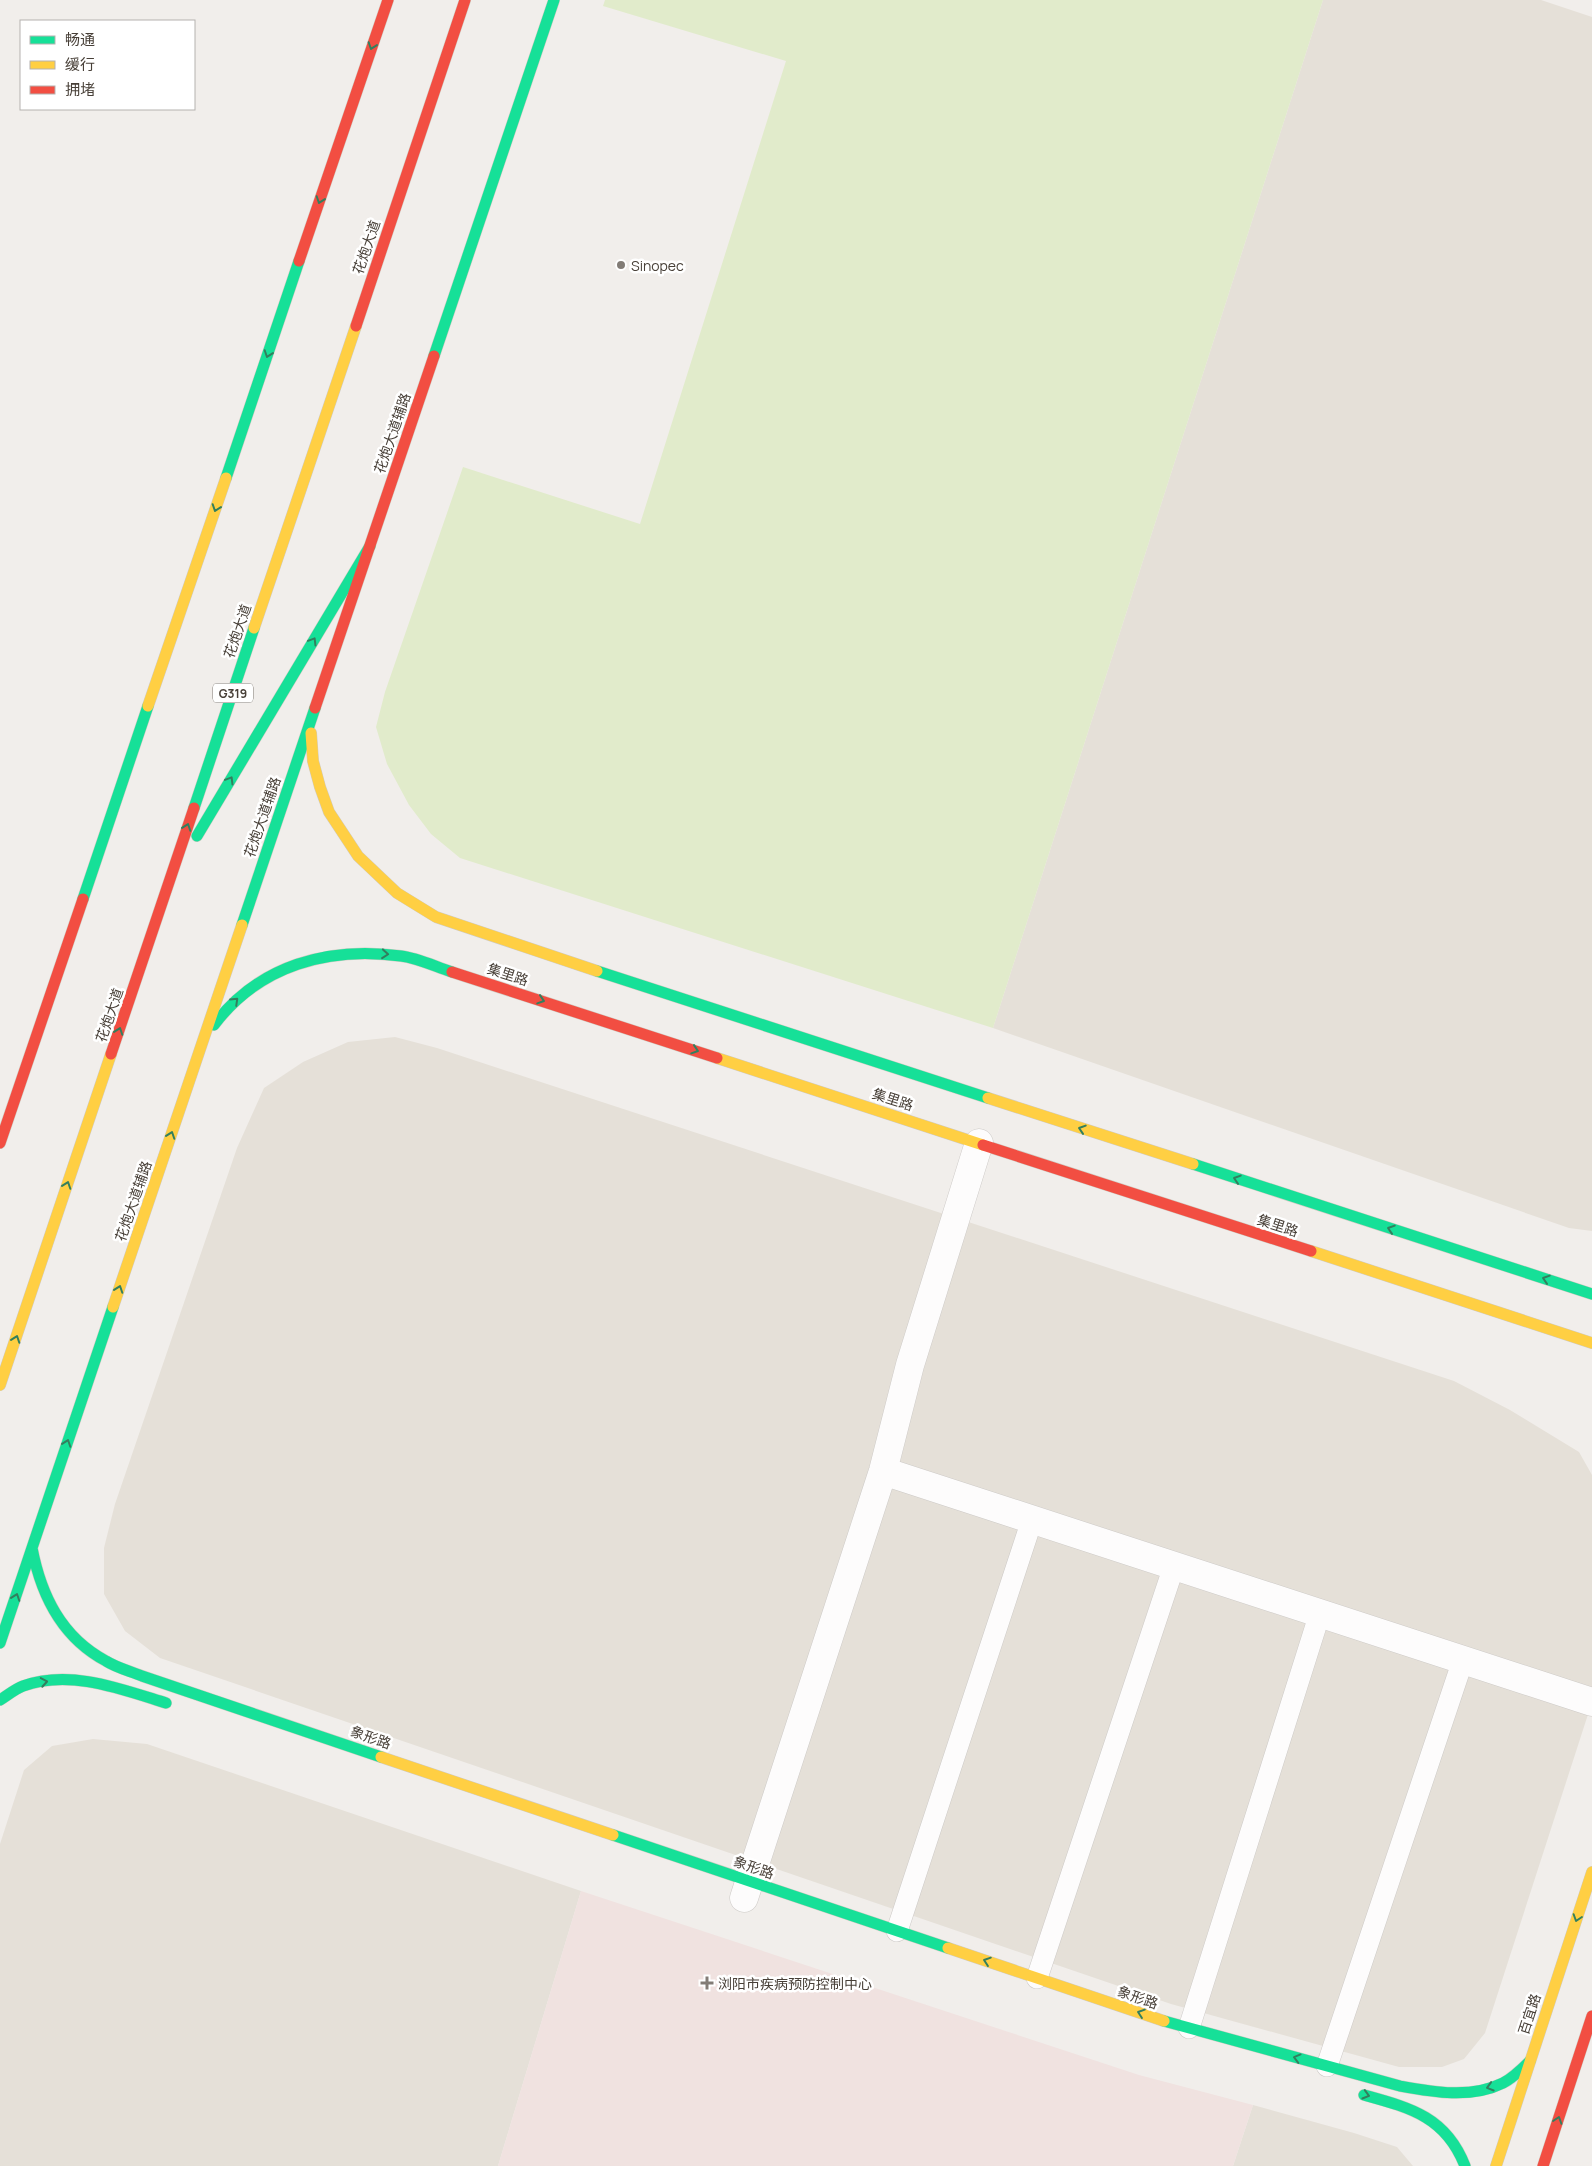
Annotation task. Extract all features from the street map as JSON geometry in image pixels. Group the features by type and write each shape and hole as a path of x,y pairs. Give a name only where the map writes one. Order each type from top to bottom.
{"main road":[{"path":"0,1143 388,0"},
{"name":"花炮大道","path":"0,1385 465,0"},
{"name":"花炮大道辅路","path":"0,1643 554,0"},
{"path":"169,882 370,546"},
{"path":"311,720 312,759 321,790 336,826 359,860 387,885 421,910 485,934 1592,1294"},
{"name":"集里路","path":"204,1038 233,1001 261,979 292,966 331,956 367,952 403,956 1592,1343"},
{"name":"象形路","path":"32,1548 37,1578 50,1607 69,1634 101,1659 151,1679 745,1894 897,1931 1189,2028 1400,2086 1429,2092 1477,2091 1503,2083 1530,2061"},
{"path":"0,1700 22,1686 58,1680 97,1684 176,1707"},
{"name":"百宜路","path":"1496,2166 1592,1872"},
{"path":"1545,2166 1592,2016"},
{"path":"1348,2091 1421,2113 1447,2132 1461,2152 1465,2166"}],"street":[{"path":"745,1894 883,1471 910,1365 979,1143"},
{"path":"883,1471 1592,1702"}],"lane":[{"path":"897,1931 1032,1520"},
{"path":"1037,1978 1174,1566"},
{"path":"1189,2028 1320,1613"},
{"path":"1327,2066 1463,1660"}],"shaded area":[{"path":"1323,0 1541,0 1592,17 1592,1231 1569,1228 993,1028"},
{"path":"395,1037 437,1048 1454,1381 1510,1410 1579,1452 1592,1475 1592,1702 1485,2033 1464,2059 1442,2067 1399,2067 1171,2004 160,1658 125,1631 104,1594 104,1548 115,1504 237,1148 264,1088 303,1062 348,1042"},
{"path":"93,1739 147,1744 581,1891 498,2166 0,2166 0,1844 24,1770 52,1746"},
{"name":"浏阳市疾病预防控制中心","path":"581,1891 1139,2075 1253,2105 1233,2166 498,2166"},
{"path":"1253,2105 1397,2147 1413,2166 1233,2166"}],"green space":[{"path":"605,0 1323,0 993,1028 460,858 431,834 409,805 387,764 376,727 385,692 463,467 640,524 786,61 603,6"}],"traffic: fast":[{"path":"434,356 554,0"},
{"path":"226,478 299,261"},
{"path":"197,836 370,546"},
{"path":"194,808 254,628"},
{"path":"83,899 148,706"},
{"path":"242,925 315,708"},
{"path":"214,1025 232,1004 274,974 297,964 322,958 348,954 401,956 452,972"},
{"path":"597,971 988,1098"},
{"path":"1193,1164 1592,1294"},
{"path":"0,1643 113,1307"},
{"path":"32,1548 41,1582 65,1627 90,1651 106,1661 119,1668 381,1757"},
{"path":"0,1700 14,1690 41,1681 77,1680 113,1687 166,1703"},
{"path":"613,1835 948,1948"},
{"path":"1164,2021 1400,2086 1439,2092 1465,2093 1491,2088 1510,2079 1530,2061"},
{"path":"1364,2095 1412,2110 1437,2125 1457,2149 1465,2166"}],"traffic: slow":[{"path":"254,628 356,326"},
{"path":"148,706 226,478"},
{"path":"311,733 313,761 329,812 358,856 397,893 436,917 597,971"},
{"path":"113,1307 242,925"},
{"path":"0,1385 111,1054"},
{"path":"717,1058 983,1145"},
{"path":"988,1098 1193,1164"},
{"path":"1311,1251 1592,1343"},
{"path":"381,1757 613,1835"},
{"path":"1496,2166 1592,1872"},
{"path":"948,1948 1164,2021"}],"traffic: jam":[{"path":"299,261 388,0"},
{"path":"356,326 465,0"},
{"path":"315,708 434,356"},
{"path":"111,1054 194,808"},
{"path":"0,1143 83,899"},
{"path":"452,972 717,1058"},
{"path":"983,1145 1311,1251"},
{"path":"1543,2166 1592,2016"}],"place":[{"name":"Sinopec","path":"621,265"},
{"name":"浏阳市疾病预防控制中心","path":"707,1983"}]}
